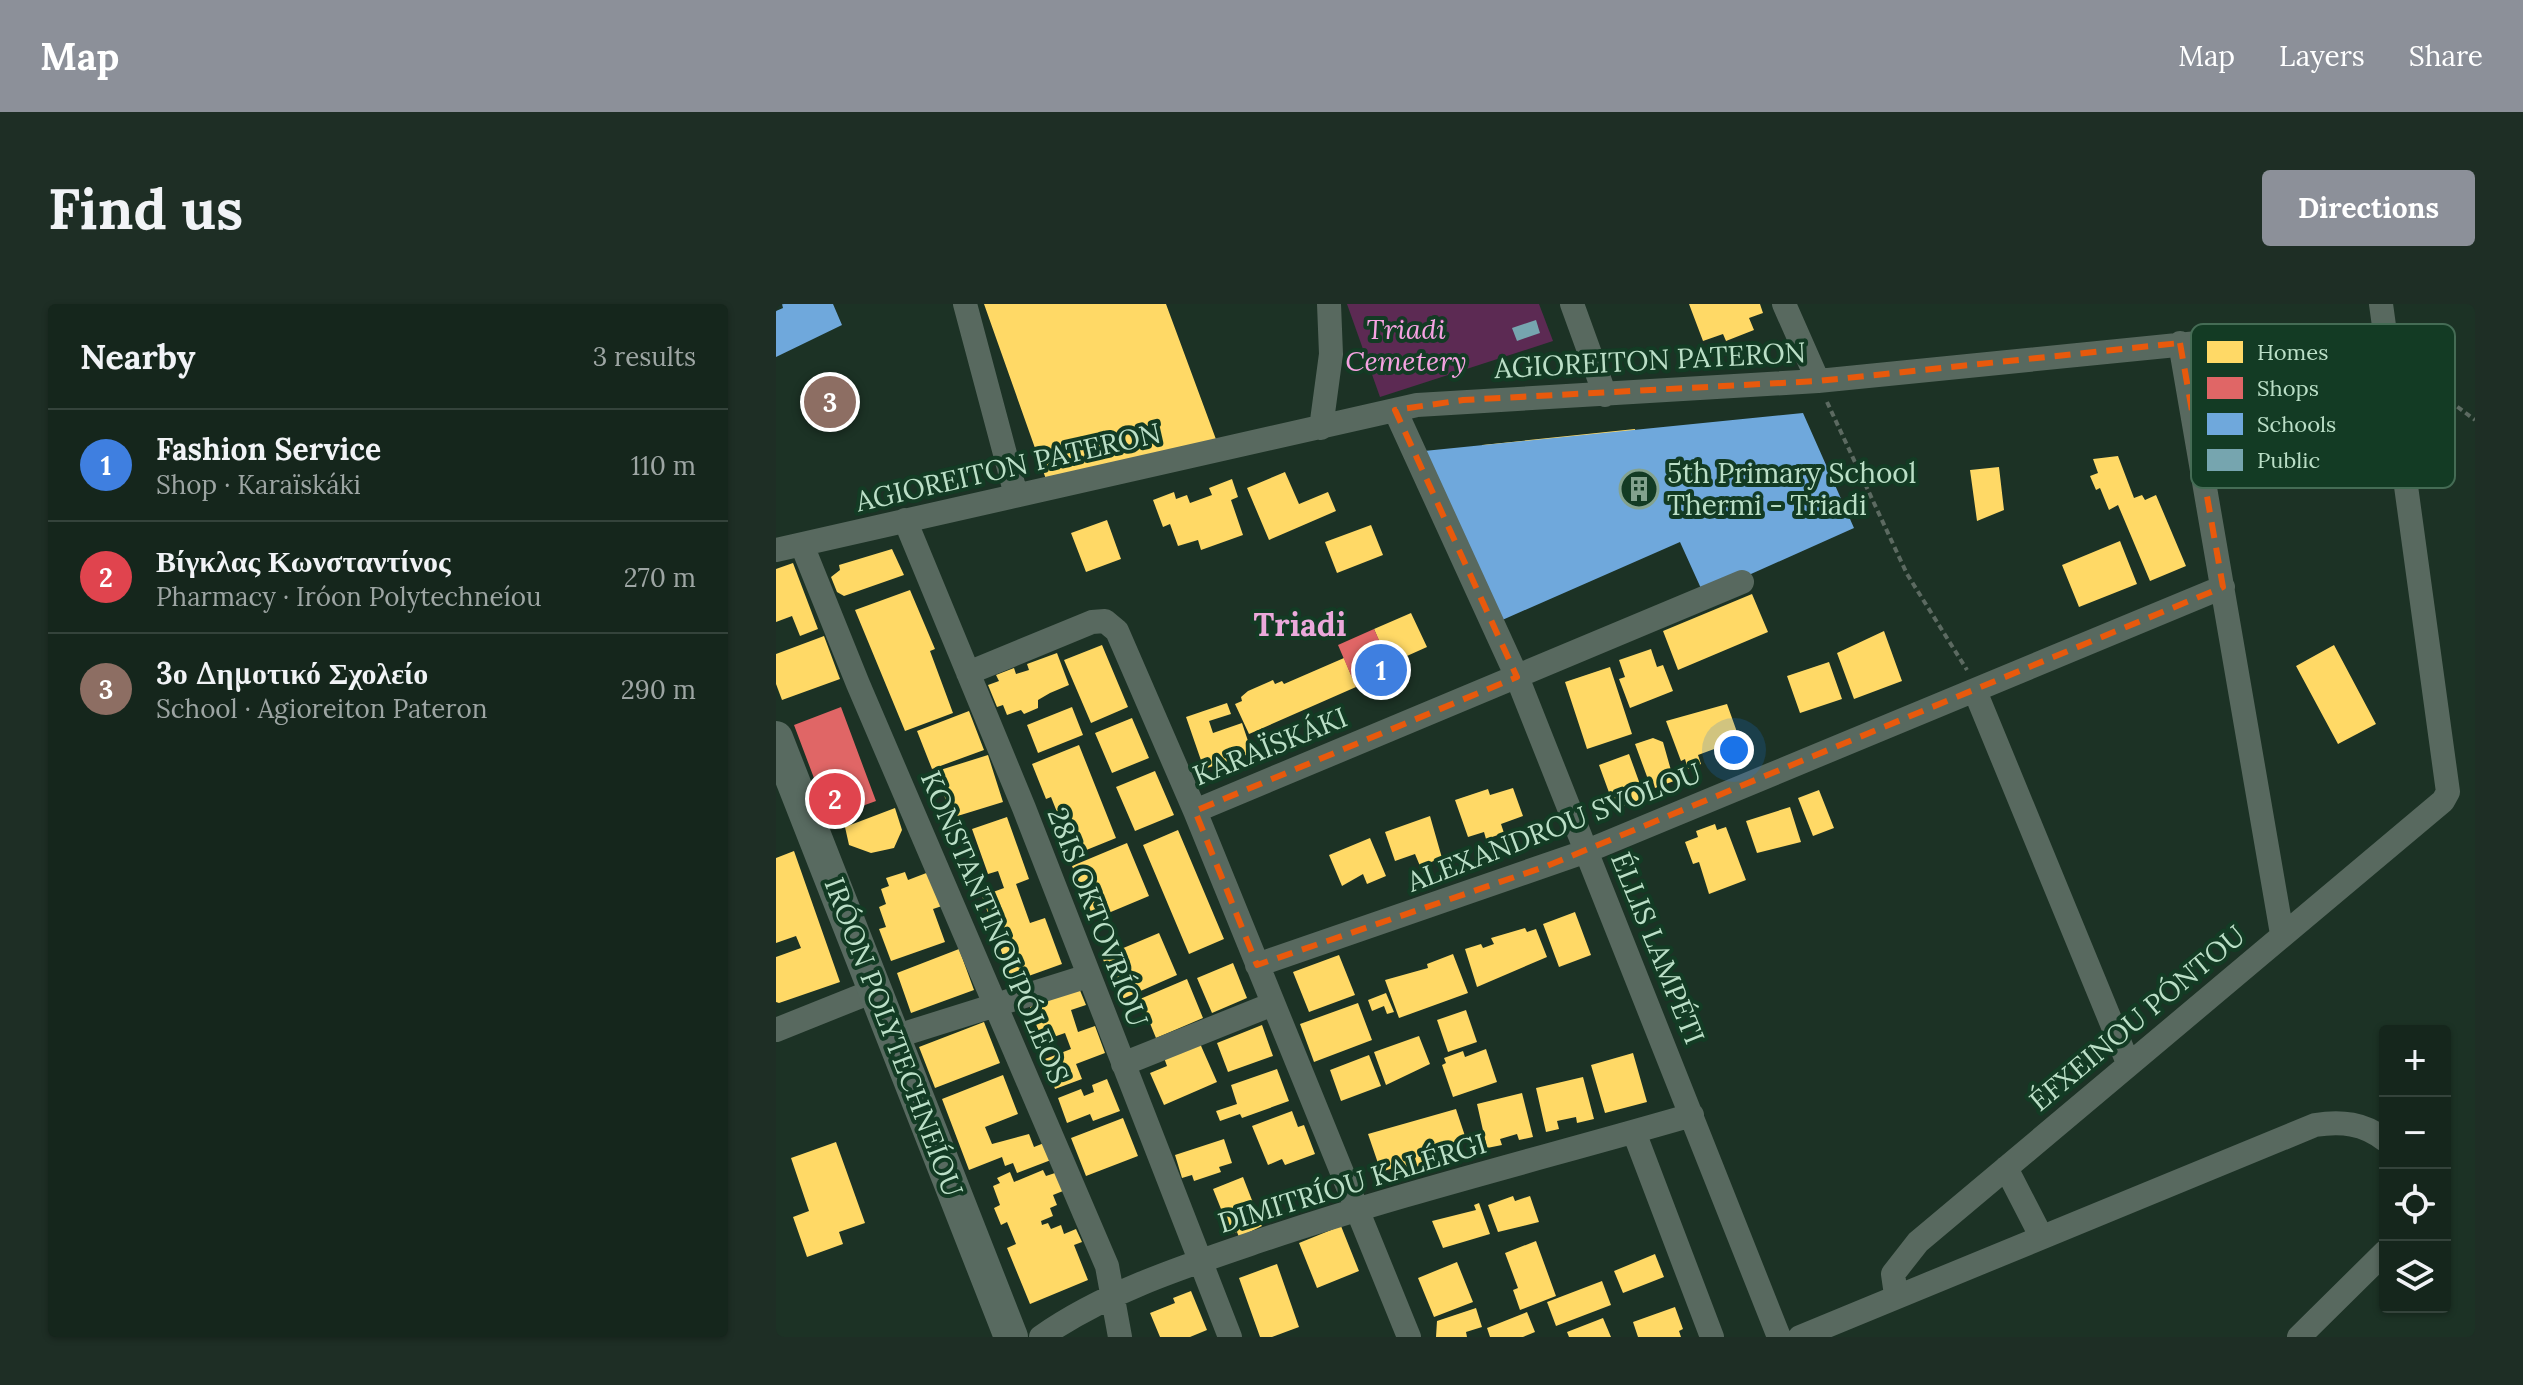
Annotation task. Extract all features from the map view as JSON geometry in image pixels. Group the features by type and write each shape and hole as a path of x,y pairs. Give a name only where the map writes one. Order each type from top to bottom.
{"street":[{"path":"965,304 1016,495"},
{"path":"1321,428 1331,354 1329,304"},
{"path":"1572,304 1605,395"},
{"path":"1784,304 1818,381"},
{"path":"2381,304 2384,324"},
{"name":"AGIOREITON PATERON","path":"776,550 1395,410 1463,400 1605,395 1818,381 2191,342"},
{"path":"2180,343 2191,405"},
{"name":"ÉLLIS LAMPÉTI","path":"1395,410 1517,677 1779,1337"},
{"path":"2206,488 2282,934"},
{"name":"ÉFXEINOU PÓNTOU","path":"1896,1295 1893,1274 1905,1256 2128,1063 2443,801 2448,778 2408,488"},
{"name":"28IS OKTOVRÍOU","path":"905,520 1230,1337"},
{"name":"KONSTANTINOUPÓLEOS","path":"802,545 1107,1266 1120,1337"},
{"name":"KARAÏSKÁKI","path":"968,673 1092,622 1111,624 1195,811 1742,582"},
{"name":"ALEXANDROU SVOLOU","path":"1257,965 1587,851 2223,587"},
{"path":"1975,691 2128,1063"},
{"name":"IRÓON POLYTECHNEÍOU","path":"776,738 1011,1337"},
{"path":"1195,811 1409,1337"},
{"path":"894,1037 1088,976"},
{"path":"776,1030 876,990"},
{"path":"1123,1064 1273,1004"},
{"name":"DIMITRÍOU KALÉRGI","path":"1041,1337 1113,1298 1199,1261 1357,1208 1692,1115"},
{"path":"1800,1337 2315,1125 2333,1122 2377,1134"},
{"path":"1634,1132 1712,1337"},
{"path":"2006,1168 2041,1236"},
{"path":"2299,1337 2379,1258"}],"path":[{"path":"1818,381 1890,540 1963,663 1975,691"},
{"path":"2455,406 2475,418"}],"highlighted area":[{"path":"2180,343 2223,587 1547,866 1257,965 1195,811 1517,677 1395,410 1463,400 1818,381"}],"green space":[{"name":"Triadi Cemetery","path":"1347,304 1539,304 1553,341 1380,397"}],"building: Homes":[{"path":"984,304 1166,304 1217,442 1047,482"},
{"path":"1689,304 1760,304 1763,313 1749,318 1754,330 1726,341 1723,334 1703,341"},
{"path":"1635,429 1642,496 1538,507 1540,530 1489,536 1485,489 1474,490 1471,456 1483,455 1482,445"},
{"path":"2118,456 2134,498 2142,495 2145,500 2156,495 2186,566 2150,581 2118,505 2109,510 2100,488 2096,490 2090,476 2098,473 2093,459"},
{"path":"1999,467 2004,510 1977,521 1970,470"},
{"path":"1285,472 1299,504 1328,492 1336,511 1269,540 1247,488"},
{"path":"1232,479 1238,497 1231,500 1243,535 1201,550 1198,540 1178,546 1170,524 1163,527 1153,500 1174,492 1176,499 1187,495 1190,503 1212,495 1209,488"},
{"path":"1107,520 1121,559 1086,572 1071,533"},
{"path":"1371,525 1383,555 1337,573 1325,542"},
{"path":"2120,541 2137,584 2079,607 2062,565"},
{"path":"892,549 904,575 844,596 837,592 831,577 840,570 839,565"},
{"path":"793,563 818,629 800,636 792,616 776,622 776,569"},
{"path":"910,590 935,649 930,651 953,713 905,731 855,610"},
{"path":"1752,594 1768,632 1678,670 1663,631"},
{"path":"1411,613 1427,647 1389,664 1374,629"},
{"path":"1884,631 1902,681 1854,699 1837,653"},
{"path":"824,636 840,679 782,700 776,684 776,654"},
{"path":"1102,645 1128,707 1091,723 1064,660"},
{"path":"2334,645 2376,724 2338,744 2296,666"},
{"path":"1651,649 1657,667 1663,665 1673,691 1630,708 1619,679 1625,677 1619,660"},
{"path":"1057,653 1069,685 1038,700 1038,708 1024,714 1021,710 1007,715 1003,705 997,707 988,685 999,681 996,675 1014,668 1016,674 1029,670 1027,664"},
{"path":"1344,658 1356,687 1249,734 1235,704 1242,701 1241,697 1248,691 1273,680 1275,684 1282,681 1284,684"},
{"path":"1829,662 1842,699 1800,713 1787,676"},
{"path":"1610,667 1632,734 1587,749 1565,682"},
{"path":"1227,703 1231,714 1209,721 1213,733 1242,723 1252,753 1204,769 1186,717"},
{"path":"1727,704 1742,746 1728,751 1725,745 1698,755 1701,764 1688,769 1685,759 1681,761 1666,721"},
{"path":"1072,707 1083,735 1038,753 1027,725"},
{"path":"969,711 984,750 932,769 917,731"},
{"path":"1132,718 1149,758 1112,773 1095,733"},
{"path":"1653,738 1663,742 1674,781 1655,788 1653,781 1649,782 1635,744"},
{"path":"1079,745 1116,838 1074,855 1051,797 1046,799 1032,764"},
{"path":"1629,754 1645,798 1615,809 1599,765"},
{"path":"988,755 1003,802 951,818 937,771"},
{"path":"1155,771 1174,815 1135,831 1116,787"},
{"path":"1513,788 1523,816 1501,824 1504,833 1486,839 1484,832 1468,837 1455,800 1488,789 1490,795"},
{"path":"1819,790 1834,828 1813,836 1798,798"},
{"path":"1790,807 1801,842 1757,853 1746,821"},
{"path":"895,808 902,830 894,848 871,853 849,845 845,827"},
{"path":"1430,816 1442,858 1420,866 1415,854 1395,861 1385,832"},
{"path":"1007,817 1029,879 1016,884 1030,923 1045,918 1062,964 1012,982 982,896 1004,888 998,871 988,874 972,829"},
{"path":"1715,824 1717,830 1726,827 1746,880 1709,894 1699,862 1693,864 1685,842 1698,837 1696,831"},
{"path":"1178,830 1224,939 1189,954 1143,845"},
{"path":"1370,838 1386,876 1367,884 1363,874 1342,886 1329,855"},
{"path":"1127,843 1149,896 1094,919 1072,866"},
{"path":"794,851 840,982 779,1003 776,1002 776,957 801,948 796,936 776,943 776,858"},
{"path":"905,872 908,880 929,872 942,906 933,909 945,942 891,961 879,929 886,927 879,907 886,904 881,889 889,886 886,878"},
{"path":"1575,912 1591,955 1559,967 1543,924"},
{"path":"1525,928 1527,932 1536,929 1547,957 1477,987 1465,949 1481,944 1483,948 1494,944 1491,938"},
{"path":"1159,933 1177,975 1120,1000 1102,957"},
{"path":"959,949 974,990 911,1013 897,973"},
{"path":"1453,954 1468,993 1399,1018 1385,980 1428,968 1427,964"},
{"path":"1339,955 1355,995 1309,1012 1293,972"},
{"path":"1233,963 1247,998 1212,1013 1197,978"},
{"path":"1187,979 1203,1018 1156,1038 1140,999"},
{"path":"1079,988 1086,1005 1071,1010 1078,1032 1095,1026 1105,1053 1076,1064 1082,1079 1055,1089 1045,1059 1071,1049 1065,1033 1042,1041 1030,1007"},
{"path":"1386,993 1394,1012 1387,1014 1384,1006 1372,1011 1368,1000"},
{"path":"1358,1003 1372,1040 1314,1062 1300,1024"},
{"path":"1466,1010 1477,1042 1448,1052 1437,1020"},
{"path":"984,1022 1000,1063 935,1088 919,1047"},
{"path":"1262,1025 1273,1056 1228,1072 1217,1043"},
{"path":"1419,1036 1430,1064 1386,1085 1374,1052"},
{"path":"1198,1039 1217,1082 1164,1105 1150,1073 1167,1066 1163,1055"},
{"path":"1486,1049 1497,1082 1453,1097 1442,1065 1446,1063 1444,1058 1463,1051 1465,1057"},
{"path":"1633,1053 1647,1102 1605,1113 1591,1065"},
{"path":"1369,1055 1381,1086 1341,1101 1330,1070"},
{"path":"1277,1069 1289,1101 1242,1118 1240,1114 1220,1121 1216,1111 1237,1104 1231,1085"},
{"path":"1003,1075 1018,1114 985,1127 992,1144 1029,1134 1034,1147 1044,1143 1051,1160 1017,1173 1013,1163 1005,1166 1002,1157 969,1170 942,1099"},
{"path":"1583,1077 1594,1119 1577,1123 1576,1117 1557,1121 1559,1129 1546,1132 1536,1088"},
{"path":"1107,1079 1120,1111 1093,1121 1090,1114 1067,1123 1058,1098 1081,1089 1084,1096 1094,1092 1092,1085"},
{"path":"1522,1093 1533,1137 1519,1140 1517,1134 1500,1139 1502,1145 1487,1148 1477,1104"},
{"path":"1456,1109 1467,1142 1433,1154 1436,1160 1404,1171 1402,1165 1381,1172 1368,1134"},
{"path":"1292,1111 1298,1127 1304,1125 1315,1154 1285,1165 1282,1159 1268,1165 1252,1126"},
{"path":"1123,1118 1138,1156 1086,1176 1071,1138"},
{"path":"1224,1139 1232,1163 1219,1167 1221,1172 1194,1181 1192,1175 1182,1178 1175,1155"},
{"path":"836,1142 865,1223 839,1232 843,1244 807,1257 793,1217 809,1211 791,1158"},
{"path":"1043,1170 1046,1176 1055,1173 1063,1191 1053,1195 1057,1205 1050,1208 1053,1216 1041,1221 1042,1225 1048,1223 1051,1229 1061,1225 1064,1234 1076,1229 1082,1242 1074,1245 1088,1280 1030,1304 1007,1248 1016,1244 1007,1222 1001,1225 994,1208 1000,1205 993,1186 1000,1183 997,1178 1010,1172 1014,1182"},
{"path":"1243,1177 1262,1226 1239,1237 1237,1232 1231,1234 1213,1189"},
{"path":"1513,1196 1515,1201 1530,1196 1539,1222 1498,1232 1488,1205"},
{"path":"1479,1203 1490,1234 1443,1248 1432,1221 1476,1210 1474,1205"},
{"path":"1341,1226 1359,1271 1317,1288 1299,1243"},
{"path":"1536,1241 1556,1296 1520,1310 1513,1290 1518,1288 1505,1253"},
{"path":"1655,1254 1664,1277 1623,1293 1614,1271"},
{"path":"1457,1262 1473,1302 1434,1317 1418,1278"},
{"path":"1277,1264 1299,1327 1272,1337 1260,1337 1239,1278"},
{"path":"1602,1281 1611,1305 1556,1326 1547,1302"},
{"path":"1191,1291 1207,1330 1190,1337 1160,1337 1150,1313 1175,1303 1173,1298"},
{"path":"1675,1307 1683,1329 1679,1331 1681,1337 1638,1337 1633,1322"},
{"path":"1476,1308 1482,1327 1466,1332 1467,1337 1436,1337 1437,1321"},
{"path":"1527,1312 1535,1332 1523,1337 1490,1337 1487,1328"},
{"path":"1603,1318 1611,1337 1569,1337 1567,1332"}],"building: Shops":[{"path":"1374,629 1393,671 1356,687 1338,645"},
{"path":"841,707 876,801 829,818 794,725"}],"building: Schools":[{"path":"782,304 833,304 842,325 776,357 776,311 783,308"},
{"name":"5th Primary School Thermi - Triadi","path":"1803,413 1854,528 1704,595 1680,542 1500,621 1424,451"}],"building: Public":[{"path":"1536,320 1540,333 1517,341 1512,328"}],"place":[{"name":"3ο Δημοτικό Σχολείο","path":"830,402"},
{"name":"5th Primary School Thermi - Triadi","path":"1639,489"},
{"name":"Fashion Service","path":"1381,670"},
{"name":"Βίγκλας Κωνσταντίνος","path":"835,799"}],"district":[{"name":"Triadi","path":"1300,624"}]}
